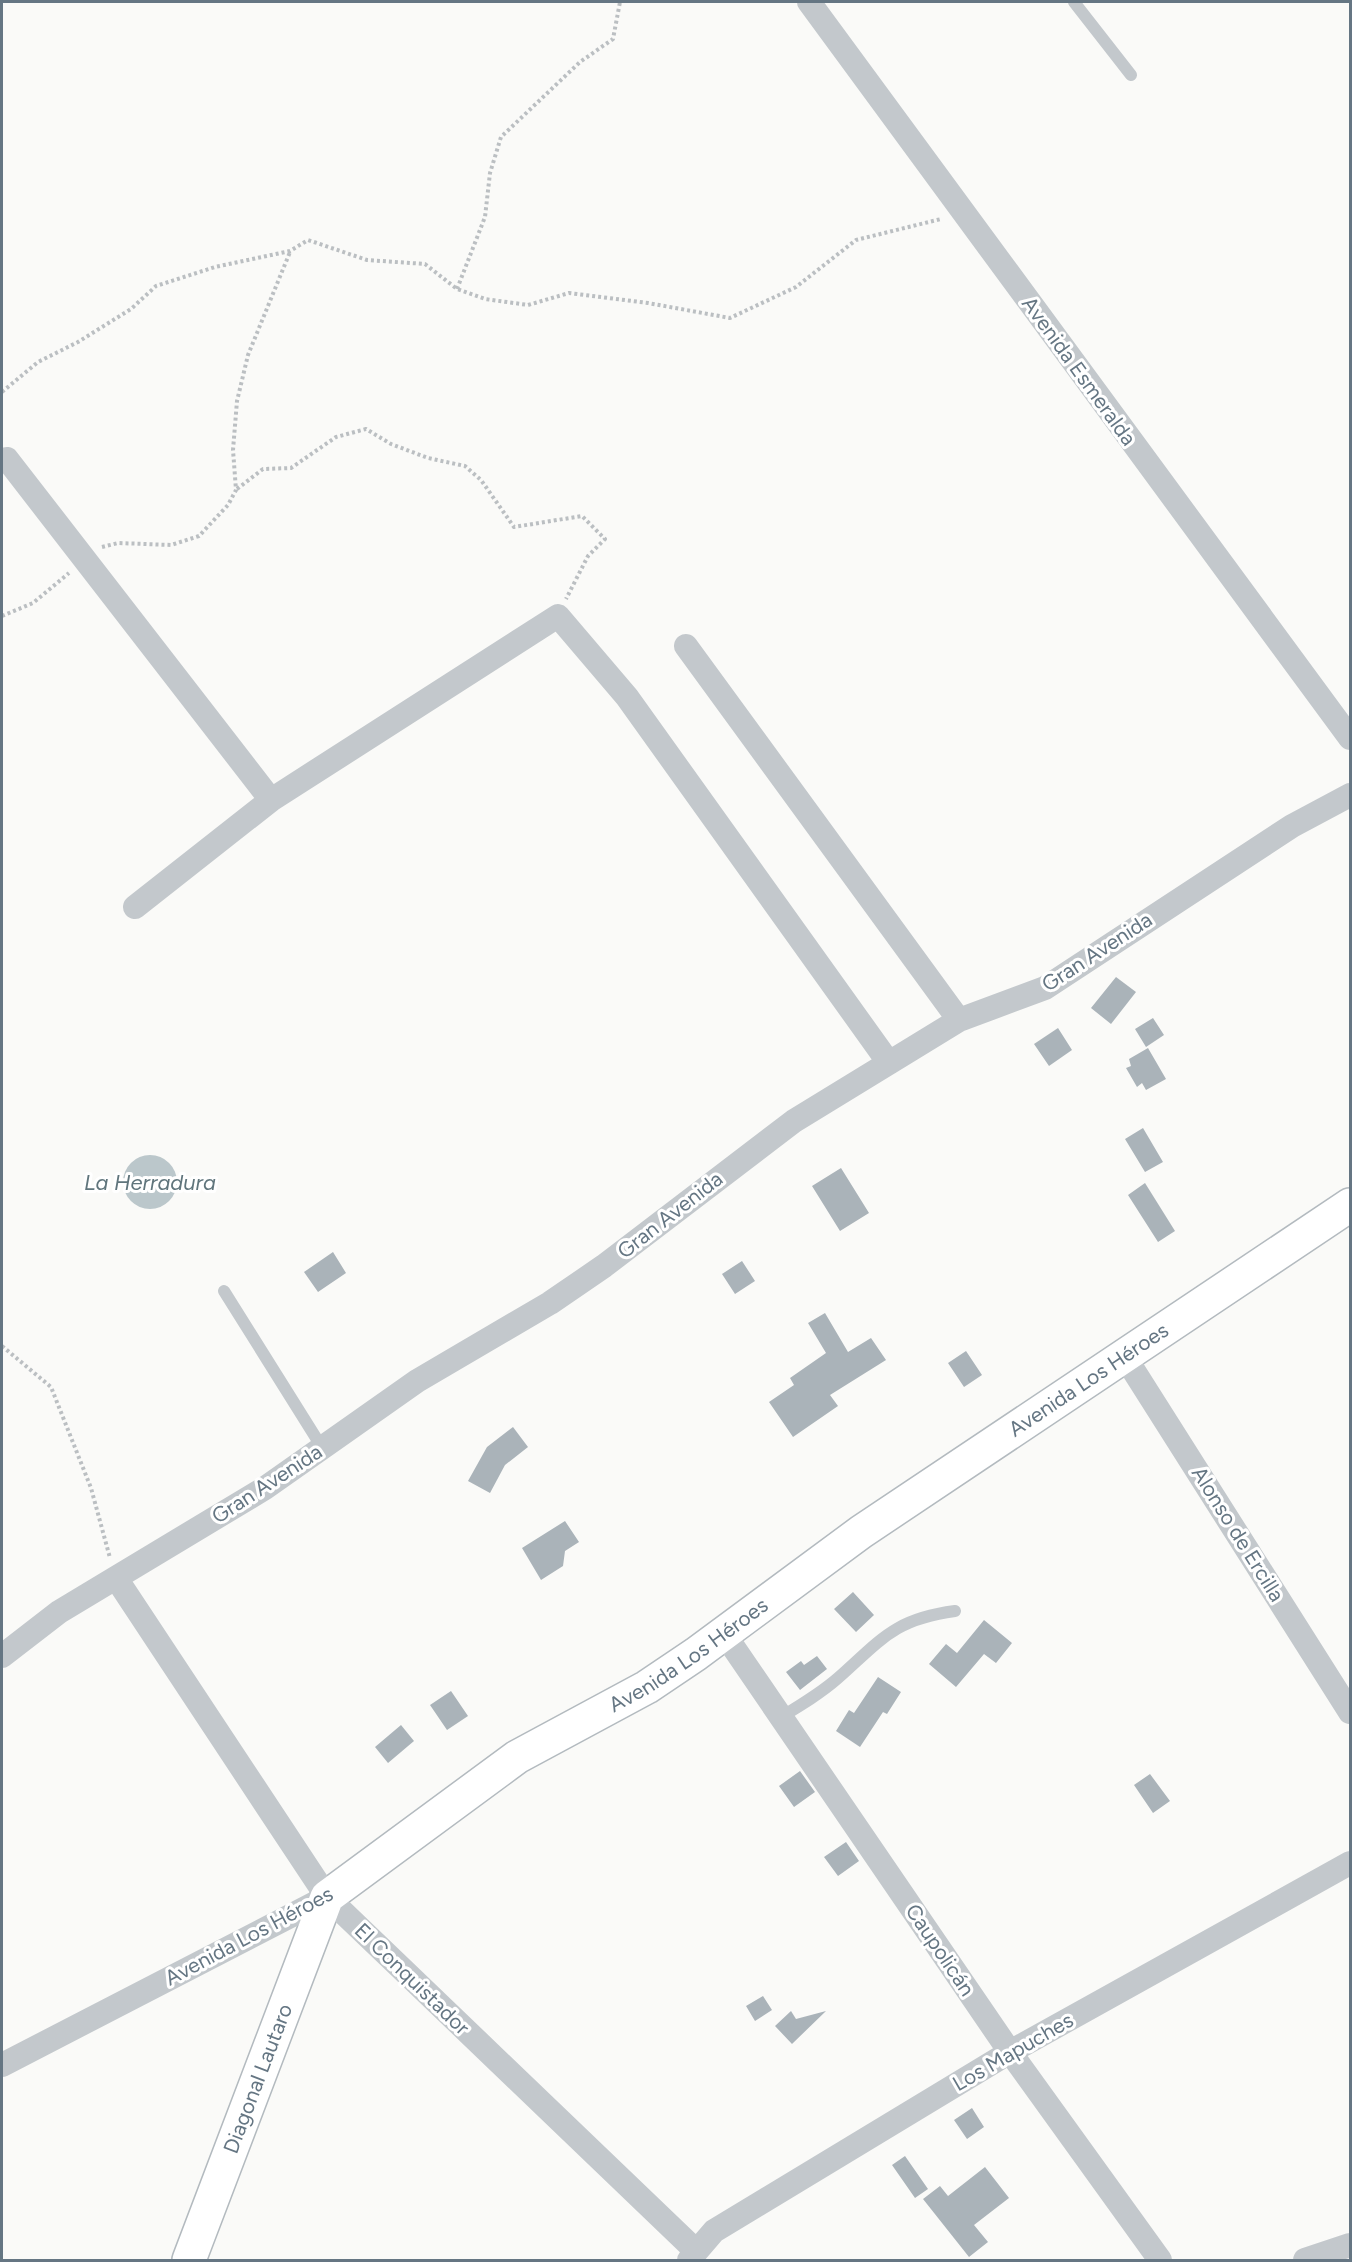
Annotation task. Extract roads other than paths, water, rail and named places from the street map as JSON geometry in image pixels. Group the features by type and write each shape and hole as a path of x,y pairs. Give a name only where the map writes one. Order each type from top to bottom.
{"street":[{"name":"Avenida Esmeralda","path":"809,2 1350,738"},
{"path":"7,459 271,800"},
{"path":"135,907 271,800 558,616 627,697 889,1063"},
{"path":"686,646 959,1020"},
{"name":"Gran Avenida","path":"2,1656 59,1612 265,1488 417,1381 550,1303 604,1266 794,1121 959,1020 1045,988 1292,826 1350,795"},
{"name":"Avenida Los Héroes","path":"2,2065 327,1897 517,1757 647,1686 725,1635 861,1532 1350,1205"},
{"name":"Alonso de Ercilla","path":"1125,1357 1350,1712"},
{"name":"El Conquistador","path":"116,1578 327,1897 692,2255"},
{"name":"Caupolicán","path":"725,1635 1010,2052 1160,2260"},
{"name":"Los Mapuches","path":"692,2255 726,2224 1010,2052 1350,1863"},
{"name":"Diagonal Lautaro","path":"189,2260 327,1897"},
{"path":"1305,2260 1350,2245"}],"lane":[{"path":"1074,2 1131,75"},
{"path":"224,1291 323,1449"},
{"path":"781,1717 821,1692 885,1635 918,1618 955,1611"}],"water":[{"name":"La Herradura","path":"145,1155 155,1155 165,1159 173,1167 177,1182 173,1197 165,1205 155,1209 145,1209 135,1205 127,1197 123,1187 123,1177 127,1167 135,1159"}]}
